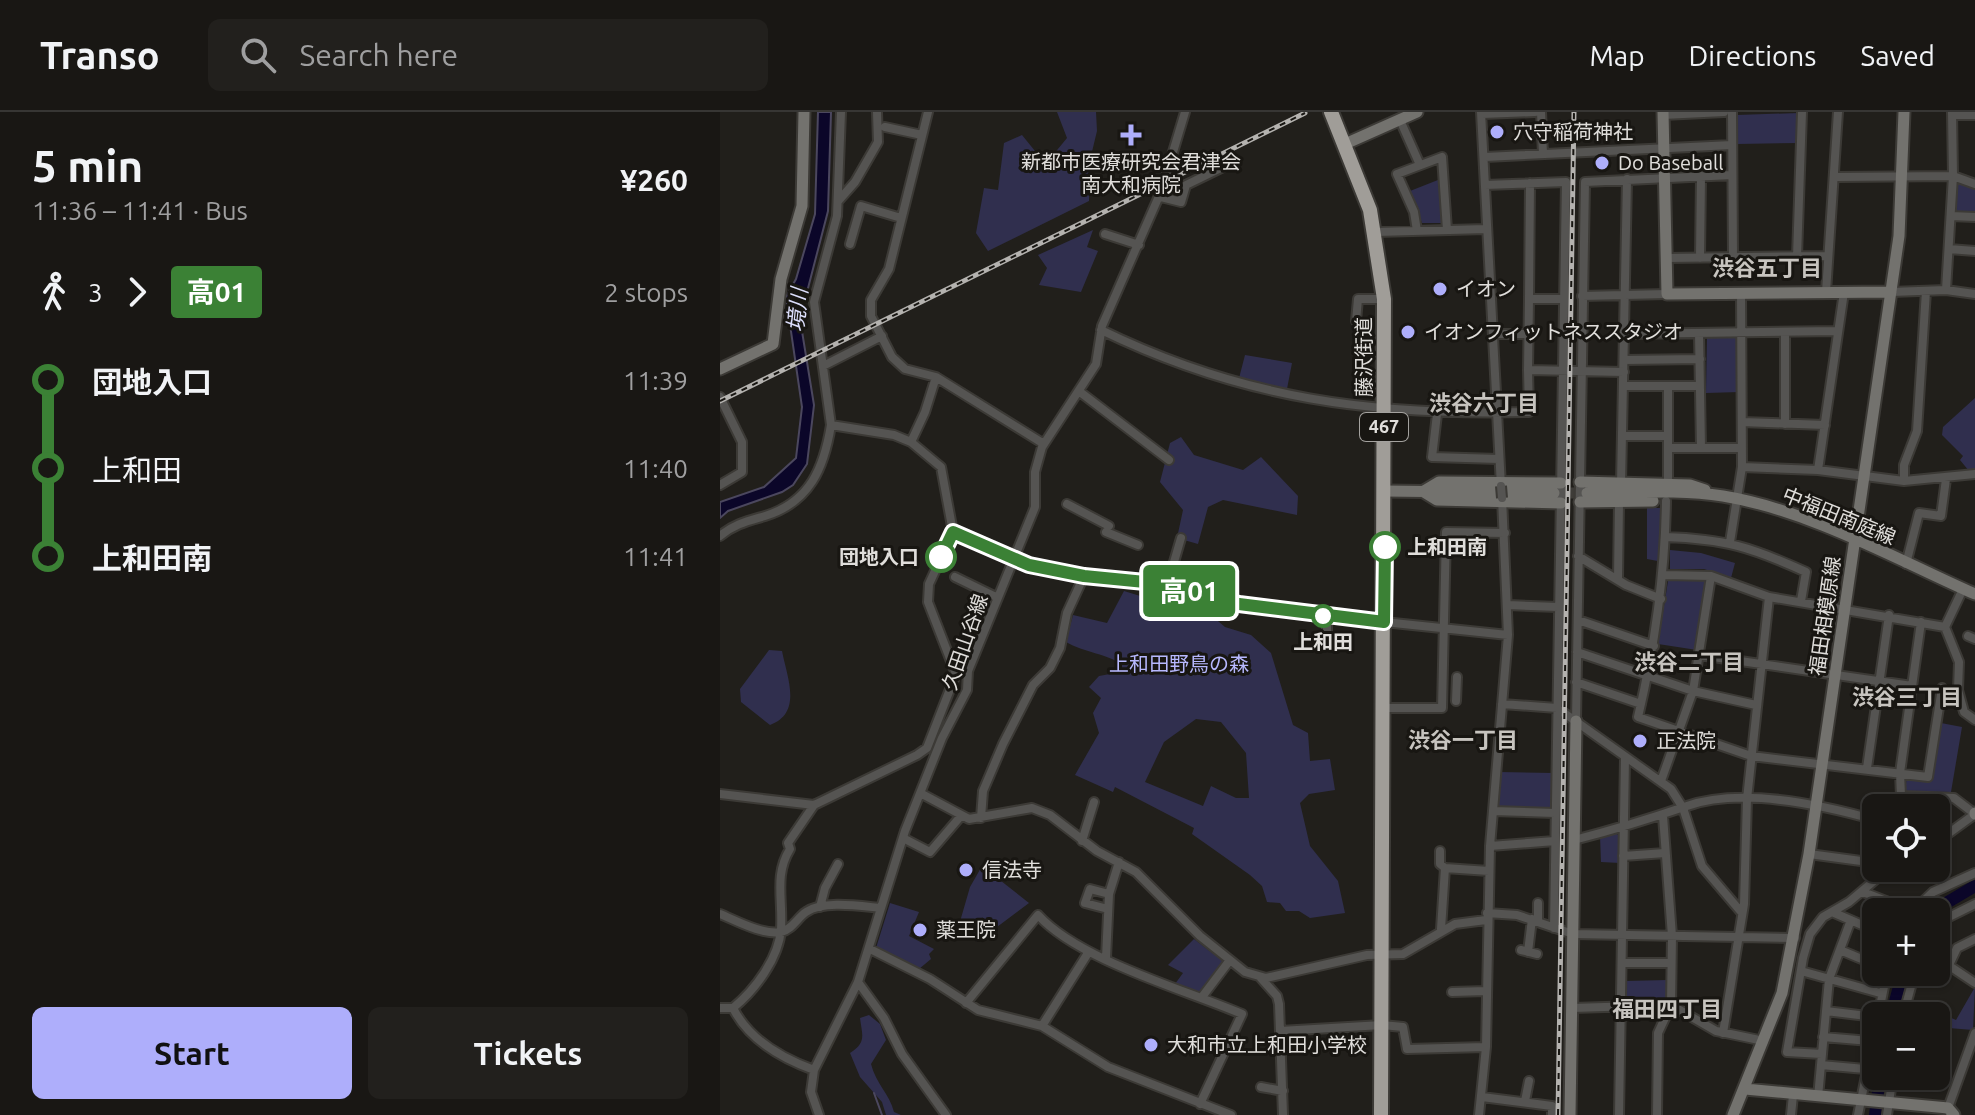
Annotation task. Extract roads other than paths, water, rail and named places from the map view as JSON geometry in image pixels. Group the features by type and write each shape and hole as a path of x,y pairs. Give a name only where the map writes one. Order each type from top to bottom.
{"highway":[{"name":"藤沢街道","path":"1331,112 1376,232 1384,299 1382,954"},
{"name":"467","path":"1381,1115 1382,954"}],"street":[{"path":"720,369 773,344 781,279 802,206 804,112"},
{"path":"720,536 738,523 779,511 806,492 824,463 831,425 814,302 835,232 839,201 841,112"},
{"path":"839,201 855,182 878,142 877,112"},
{"path":"928,112 889,269 869,308 892,357 905,369 936,377 1044,444"},
{"name":"久田山谷線","path":"814,1070 858,982 903,838 942,738 967,690 966,675 1035,507 1035,472 1044,444 1096,364 1101,330 1162,192 1185,112"},
{"path":"1345,144 1417,112"},
{"path":"1479,1115 1486,1047 1486,916 1490,846 1508,635 1482,113 1535,112"},
{"path":"1541,112 1543,154"},
{"path":"1667,294 1663,113 1724,112"},
{"path":"1732,112 1733,257"},
{"path":"1797,257 1802,112"},
{"path":"1826,292 1838,112"},
{"name":"福田相模原線","path":"1733,1115 1782,993 1795,939 1891,292 1903,176 1904,112"},
{"path":"1946,290 1953,176 1952,114 1975,115"},
{"path":"1400,120 1420,165"},
{"path":"885,127 922,135"},
{"path":"1485,157 1732,145"},
{"path":"1417,231 1414,212 1397,174 1442,157 1447,230"},
{"path":"1162,192 1181,202 1186,185 1227,165"},
{"path":"1570,1115 1578,556 1583,493 1581,371 1585,182 1732,175"},
{"path":"1700,258 1701,176"},
{"path":"1836,177 1953,176 1975,184"},
{"path":"1621,484 1627,179"},
{"path":"1485,185 1566,182 1554,928"},
{"path":"1101,330 1147,351 1250,388 1336,403 1437,414 1529,412 1530,183"},
{"path":"850,244 861,206 901,218"},
{"path":"1951,216 1975,217"},
{"path":"1376,232 1486,229"},
{"path":"1105,234 1139,245"},
{"path":"1949,249 1975,251"},
{"path":"1667,258 1826,256"},
{"path":"1582,296 1946,290 1975,294"},
{"path":"1904,481 1904,465 1917,431 1926,291"},
{"path":"1818,470 1844,292"},
{"path":"1730,542 1742,467 1741,293"},
{"path":"1356,321 1358,299 1384,299"},
{"path":"1529,299 1563,299"},
{"path":"1624,334 1838,331"},
{"path":"1785,332 1785,424"},
{"path":"1699,333 1701,448"},
{"path":"1493,334 1529,334"},
{"path":"823,366 882,336"},
{"path":"1624,360 1700,359"},
{"path":"1528,370 1624,372"},
{"path":"911,442 936,377"},
{"path":"1623,386 1700,386"},
{"path":"1668,386 1668,485"},
{"path":"1080,392 1169,460"},
{"path":"720,397 745,454 742,472 720,485"},
{"path":"1437,414 1432,457 1499,459"},
{"path":"1742,422 1825,425"},
{"path":"720,1008 733,1008 747,997 766,969 781,932 781,864 790,849 788,843 814,805 927,748 956,674 928,602 929,584 953,532 941,467 911,442 894,435 831,425"},
{"path":"1622,436 1668,436"},
{"path":"1668,448 1742,448"},
{"path":"1742,467 1818,470 1904,481 1975,474"},
{"path":"1906,564 1919,513 1941,516 1946,479"},
{"path":"1423,491 1439,482 1501,485 1559,493"},
{"path":"1583,493 1621,484 1690,485 1721,495"},
{"path":"1385,491 1559,493"},
{"path":"1423,491 1437,500 1502,499 1559,493"},
{"path":"1583,493 1619,501 1694,501 1721,495"},
{"name":"中福田南庭線","path":"1583,493 1721,495 1789,512 1975,594"},
{"path":"1618,580 1619,501"},
{"path":"1666,501 1665,575 1654,646 1638,717 1751,756 1822,762 1928,777 1942,688"},
{"path":"1067,504 1138,545"},
{"path":"953,532 1013,561 1084,576 1167,586 1239,604 1508,635"},
{"path":"1383,708 1442,708 1446,532 1505,533"},
{"path":"1665,537 1730,542 1752,547 1806,572 1801,601"},
{"path":"1167,586 1181,538"},
{"path":"1578,556 1618,580 1661,599"},
{"path":"1665,575 1711,576 1769,597 1889,615 1945,627"},
{"path":"981,818 983,791 1033,685 1050,668 1060,648 1067,613 1084,576"},
{"path":"1661,781 1693,691 1711,576"},
{"path":"955,577 996,597"},
{"path":"1963,589 1945,627 1959,662 1958,690 1964,712 1975,720"},
{"path":"1723,1033 1742,913 1747,799 1769,597"},
{"path":"1508,605 1558,607"},
{"path":"1867,768 1889,615"},
{"path":"1327,616 1327,636"},
{"path":"1578,620 1654,646"},
{"path":"1901,794 1900,773 1921,622"},
{"path":"1577,652 1693,691 1756,705"},
{"path":"1699,655 1912,686"},
{"path":"1456,701 1457,677"},
{"path":"1576,682 1641,704"},
{"path":"1442,689 1456,689"},
{"path":"1502,704 1557,708 1661,781 1683,808 1702,866 1742,913"},
{"path":"1619,1115 1625,758"},
{"path":"720,794 814,805"},
{"path":"922,794 960,817 981,818 1032,808 1050,815 1082,841 1136,872 1200,936 1245,972 1260,977 1382,954 1403,954 1441,929 1486,916 1535,920 1573,934 1795,939"},
{"path":"1950,798 1975,814 1950,828"},
{"path":"1574,840 1624,828 1683,808 1747,799 1816,806 1862,817"},
{"path":"1082,841 1094,802"},
{"path":"1493,811 1555,813"},
{"path":"1657,1115 1658,1033 1671,1005 1672,936 1663,816"},
{"path":"903,838 930,852 960,817"},
{"path":"1490,846 1555,841"},
{"path":"1440,851 1440,864 1445,868 1489,871"},
{"path":"1623,856 1665,853"},
{"path":"1809,854 1862,861"},
{"path":"1106,958 1109,894 1119,862"},
{"path":"820,907 825,888 838,864"},
{"path":"1441,929 1445,868"},
{"path":"1927,898 1933,892 1975,873"},
{"path":"1822,1054 1787,1052 1810,934 1823,917 1874,882"},
{"path":"1108,909 1085,903 1090,889 1109,894"},
{"path":"1863,892 1878,898"},
{"path":"1529,952 1538,903"},
{"path":"1950,916 1975,904"},
{"path":"720,914 752,926 781,932 793,926 808,910 820,907 881,908"},
{"path":"1832,912 1862,925"},
{"path":"966,1003 1038,915 1053,931 1088,953 1242,1014 1200,1104"},
{"path":"1818,1097 1829,979 1851,920"},
{"path":"1950,963 1957,948 1975,939"},
{"path":"870,949 930,979 966,1003 998,1017 1042,1026 1108,1067 1231,1115"},
{"path":"1840,950 1862,959"},
{"path":"1042,1026 1088,953"},
{"path":"1202,997 1230,960"},
{"path":"1622,963 1671,963"},
{"path":"1950,966 1973,978"},
{"path":"1801,971 1880,993"},
{"path":"1260,977 1277,996 1283,1115"},
{"path":"858,982 884,1018 902,1054 946,1115"},
{"path":"1878,1002 1882,986"},
{"path":"1452,992 1486,991"},
{"path":"1572,1008 1620,1009 1671,1005 1723,1033 1764,1041"},
{"path":"733,1008 742,1026 786,1060 814,1070 811,1092 819,1115"},
{"path":"1826,1011 1862,1015"},
{"path":"1280,1031 1382,1025 1403,1027 1407,1049 1486,1047"},
{"path":"1745,1089 1864,1101 1923,1111 1951,1111 1975,1033"},
{"path":"1823,1037 1862,1040"},
{"path":"1821,1065 1862,1069"},
{"path":"1525,1101 1529,1081"},
{"path":"1261,1087 1283,1091"},
{"path":"1858,1115 1864,1090"},
{"path":"1791,1115 1793,1095"},
{"path":"1482,1097 1552,1106 1552,1115"}],"water":[{"name":"境川","path":"818,112 831,112 828,211 800,319 814,405 807,464 793,485 782,492 728,511 720,518 720,502 764,487 796,458 802,407 786,297 796,279 815,214"}],"waterway":[{"path":"1950,901 1975,886"},
{"path":"1895,1002 1899,986"},
{"path":"1875,1115 1878,1090"},
{"path":"874,1093 882,1115"}],"tunnel":[{"path":"1554,493 1587,493"}],"railway":[{"path":"1558,1115 1574,112"},
{"path":"720,401 1305,113"}],"place":[{"name":"穴守稲荷神社","path":"1497,132"},
{"name":"新都市医療研究会君津会 南大和病院","path":"1131,135"},
{"name":"Do Baseball","path":"1602,163"},
{"name":"イオン","path":"1440,289"},
{"name":"イオンフィットネススタジオ","path":"1408,332"},
{"name":"上和田南","path":"1385,547"},
{"name":"団地入口","path":"941,557"},
{"name":"上和田","path":"1323,616"},
{"name":"正法院","path":"1640,741"},
{"name":"信法寺","path":"966,870"},
{"name":"薬王院","path":"920,930"},
{"name":"大和市立上和田小学校","path":"1151,1045"}],"district":[{"name":"渋谷五丁目","path":"1767,268"},
{"name":"渋谷六丁目","path":"1484,403"},
{"name":"渋谷二丁目","path":"1689,662"},
{"name":"渋谷三丁目","path":"1907,697"},
{"name":"渋谷一丁目","path":"1463,740"},
{"name":"福田四丁目","path":"1667,1009"}],"park label":[{"name":"上和田野鳥の森","path":"1179,664"}]}
